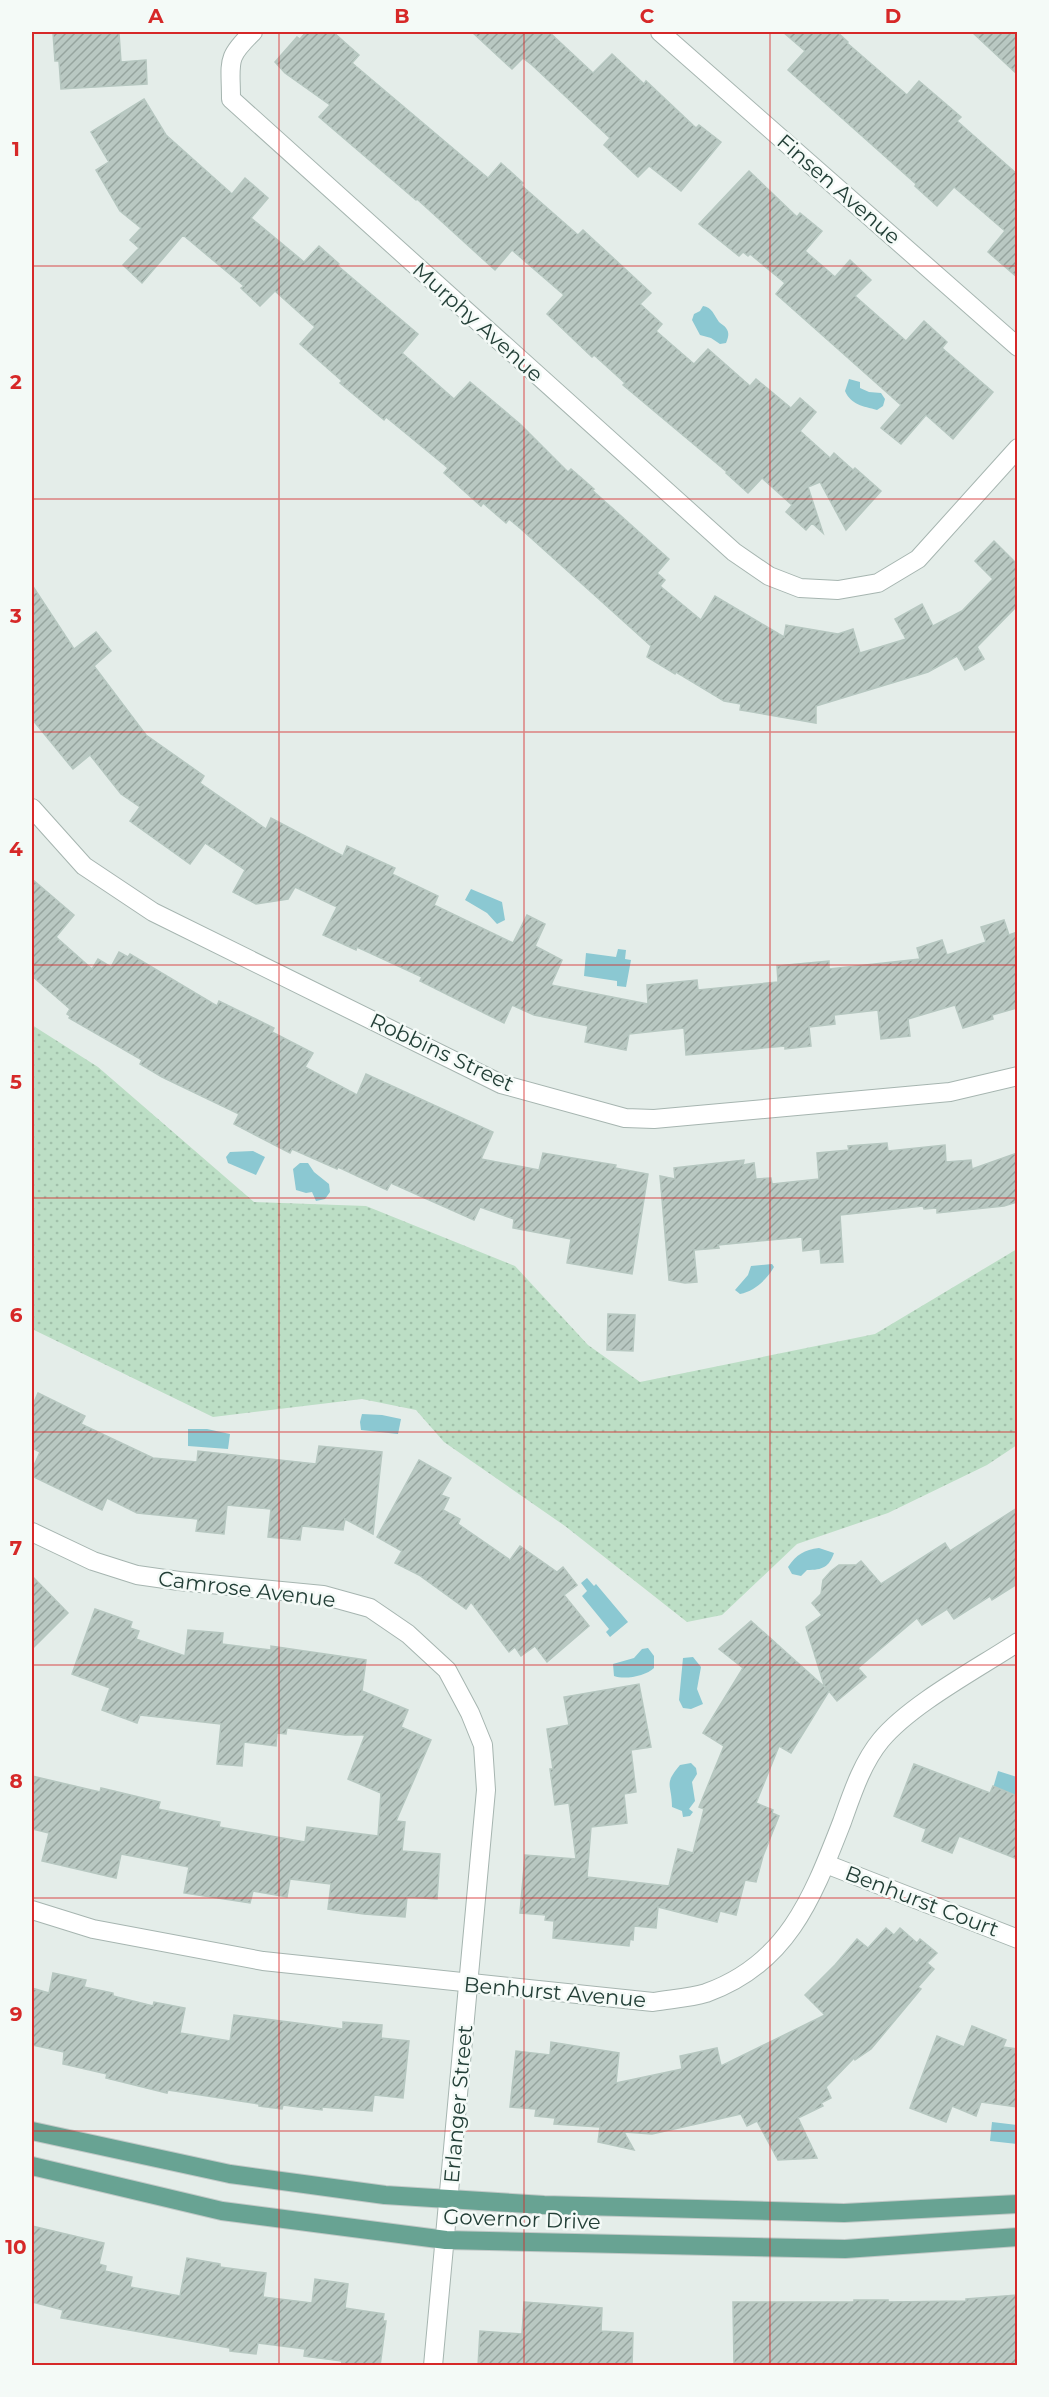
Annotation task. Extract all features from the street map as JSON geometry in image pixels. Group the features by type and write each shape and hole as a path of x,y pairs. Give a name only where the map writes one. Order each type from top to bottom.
{"main road":[{"name":"Governor Drive","path":"32,2131 230,2174 384,2195 449,2200 544,2205 844,2213 1017,2204"},
{"name":"Governor Drive","path":"32,2166 222,2211 446,2240 845,2249 1017,2237"}],"street":[{"name":"Murphy Avenue","path":"253,32 237,48 231,58 231,99 734,552 769,576 800,588 838,590 878,583 918,559 1017,448"},
{"name":"Finsen Avenue","path":"660,32 1017,347"},
{"name":"Robbins Street","path":"32,808 84,866 153,912 501,1084 614,1115 654,1119 950,1092 1017,1076"},
{"name":"Camrose Avenue","path":"32,1532 93,1561 137,1575 323,1595 370,1608 408,1634 447,1670"},
{"name":"Benhurst Avenue","path":"32,1910 93,1929 263,1961 653,2002 705,1993 748,1974 784,1939 812,1896 857,1782 881,1740 913,1710 1017,1642"},
{"name":"Erlanger Street","path":"433,2366 486,1790 483,1745 471,1713 447,1670"},
{"name":"Benhurst Court","path":"826,1864 1017,1939"}],"green space":[{"path":"32,1025 98,1067 254,1202 366,1206 515,1266 588,1345 640,1382 875,1334 1017,1249 1017,1445 987,1465 888,1513 797,1544 722,1615 687,1622 565,1526 444,1442 416,1410 362,1399 213,1417 32,1329"}],"water":[{"path":"703,306 711,310 719,322 725,326 728,336 726,343 720,344 700,335 692,320 694,314"},
{"path":"849,379 860,382 860,388 869,392 881,393 885,399 883,406 877,410 854,402 845,391"},
{"path":"471,889 502,902 505,920 497,924 487,913 465,900"},
{"path":"618,949 626,950 625,959 631,960 626,987 617,986 617,981 584,976 586,953 616,957"},
{"path":"253,1151 265,1157 256,1175 228,1163 226,1157 230,1152"},
{"path":"300,1163 308,1163 314,1172 329,1184 330,1192 325,1199 316,1201 312,1192 296,1190 293,1169"},
{"path":"772,1264 774,1267 756,1287 740,1294 735,1290 748,1275 751,1266"},
{"path":"362,1414 401,1419 398,1434 361,1430"},
{"path":"188,1429 207,1429 230,1434 228,1449 188,1446"},
{"path":"819,1548 834,1553 827,1565 807,1570 801,1576 792,1574 788,1567 801,1553"},
{"path":"587,1578 594,1586 596,1584 628,1622 610,1637 606,1632 609,1629 582,1596 587,1591 581,1583"},
{"path":"648,1648 654,1656 654,1668 635,1676 624,1678 614,1676 613,1664 634,1658 642,1649"},
{"path":"693,1657 701,1667 697,1689 703,1704 691,1709 683,1708 679,1700 683,1658"},
{"path":"691,1763 696,1768 697,1774 692,1782 695,1801 689,1809 693,1812 690,1816 683,1817 682,1811 672,1807 670,1781 680,1765"},
{"path":"998,1771 1017,1777 1017,1796 993,1788"},
{"path":"992,2122 1017,2125 1017,2144 990,2141"}],"building":[{"path":"91,32 92,34 119,33 121,62 146,60 147,84 61,89 59,61 55,61 53,33"},
{"path":"306,32 333,32 359,55 352,63 488,178 501,163 523,183 521,185 578,235 583,230 651,293 640,304 662,324 656,331 694,364 708,349 750,386 756,379 791,408 800,398 816,412 800,431 830,458 834,453 881,491 846,530 820,482 808,487 823,533 812,523 806,530 786,512 792,505 762,478 748,493 727,472 623,385 625,383 594,355 592,357 547,314 564,295 512,250 495,270 417,199 319,117 330,105 285,73 275,62 297,37 300,39"},
{"path":"472,32 549,32 593,73 612,54 644,84 646,81 696,128 699,125 721,142 681,191 649,166 638,177 604,145 610,138 532,65 523,58 512,69"},
{"path":"783,32 837,32 907,95 919,81 961,117 957,121 1017,174 1017,277 988,252 1005,231 954,187 937,206 915,186 916,184 788,70 805,51"},
{"path":"972,32 1017,32 1017,74"},
{"path":"144,99 166,135 232,194 245,178 268,198 251,218 304,262 319,246 339,264 338,266 418,334 402,353 454,399 470,382 520,424 568,472 571,469 594,489 592,490 669,559 657,573 665,580 660,586 701,620 715,596 784,637 786,625 838,634 853,629 860,653 906,639 895,619 922,604 933,626 962,611 993,579 975,561 994,541 1017,564 1017,606 977,647 984,659 965,670 957,656 928,672 816,706 816,723 740,710 741,704 724,701 647,657 651,646 509,519 506,523 483,503 481,506 444,473 448,468 386,417 384,420 340,383 342,381 300,344 315,327 275,291 260,306 241,288 244,286 183,235 142,283 123,265 139,248 130,240 141,228 120,211 96,170 109,162 91,132"},
{"path":"749,171 797,217 800,213 822,231 805,251 835,277 850,260 871,280 855,296 906,341 924,321 947,342 942,348 993,392 953,439 926,415 901,444 881,428 901,405 776,294 785,283 750,254 748,256 743,252 739,256 699,224"},
{"path":"32,585 74,649 96,632 111,651 94,666 146,735 204,776 200,783 266,829 271,818 343,856 347,846 395,868 392,874 438,896 434,905 513,943 527,915 545,924 535,946 562,960 551,985 648,1004 647,985 697,980 698,990 778,982 777,966 829,961 829,969 920,959 917,948 942,940 947,955 986,942 981,927 1004,920 1009,935 1017,932 1017,1008 992,1015 993,1019 963,1028 955,1005 908,1019 910,1036 881,1039 878,1010 834,1015 835,1024 809,1027 811,1046 785,1049 785,1046 686,1055 684,1028 629,1034 626,1050 585,1042 588,1026 534,1015 512,1005 504,1023 420,981 422,977 357,947 356,950 323,935 337,907 295,887 288,899 256,904 233,892 245,870 205,843 190,864 130,821 140,807 121,794 90,755 73,769 32,719"},
{"path":"32,879 74,915 56,937 92,969 98,959 111,967 119,952 128,957 130,954 217,1006 219,1001 274,1028 272,1032 313,1053 305,1067 357,1095 366,1074 493,1132 481,1159 539,1170 543,1153 616,1165 615,1168 648,1174 632,1274 567,1263 571,1239 513,1228 514,1219 480,1207 474,1220 391,1183 387,1190 292,1149 290,1153 234,1124 239,1114 162,1077 140,1064 142,1060 69,1018 67,1014 70,1009 32,976"},
{"path":"887,1143 888,1151 945,1145 946,1162 971,1160 972,1169 1017,1153 1017,1202 1004,1206 937,1213 937,1208 924,1209 923,1206 840,1215 843,1262 821,1263 820,1249 803,1251 802,1237 718,1245 719,1248 694,1250 697,1282 685,1283 669,1280 660,1176 675,1179 674,1168 744,1160 743,1165 754,1163 756,1179 771,1178 772,1184 819,1179 817,1153 849,1150 848,1146"},
{"path":"608,1314 635,1315 633,1351 607,1350"},
{"path":"38,1393 85,1416 81,1424 153,1458 197,1462 198,1451 316,1464 319,1446 382,1452 373,1534 345,1519 343,1530 302,1526 300,1540 268,1537 271,1509 227,1505 224,1534 196,1531 198,1519 137,1513 107,1498 102,1510 32,1476 32,1470 40,1452 32,1448 32,1407"},
{"path":"419,1460 451,1478 441,1495 449,1498 443,1510 460,1519 458,1524 510,1560 520,1546 557,1572 563,1567 577,1585 564,1595 589,1626 547,1662 535,1646 521,1656 515,1647 509,1652 471,1602 466,1609 419,1575 395,1563 402,1551 377,1537"},
{"path":"1017,1508 1017,1584 992,1600 990,1596 954,1619 947,1609 922,1625 917,1618 858,1668 866,1677 837,1701 829,1691 791,1753 779,1746 756,1803 773,1810 772,1813 779,1816 763,1856 756,1882 745,1880 736,1915 720,1911 717,1922 658,1907 656,1928 634,1926 633,1940 630,1939 629,1946 553,1938 554,1921 545,1920 546,1915 520,1913 525,1855 576,1859 569,1803 555,1805 547,1729 569,1725 564,1697 639,1684 651,1747 631,1750 636,1792 624,1794 627,1823 591,1827 587,1877 669,1886 678,1849 693,1853 704,1809 699,1807 724,1746 703,1733 743,1668 719,1649 751,1621 828,1690 824,1685 806,1627 822,1615 812,1603 821,1594 823,1580 831,1571 839,1565 856,1565 861,1561 881,1584 945,1543 950,1551"},
{"path":"32,1576 68,1613 32,1649"},
{"path":"95,1609 132,1622 130,1628 139,1631 136,1639 185,1656 188,1630 223,1633 222,1644 271,1650 271,1646 366,1660 362,1691 408,1710 401,1727 431,1740 396,1821 405,1822 402,1851 440,1854 437,1899 407,1897 405,1917 364,1914 328,1909 331,1884 290,1879 287,1897 253,1891 250,1903 184,1893 189,1867 121,1854 116,1878 42,1861 49,1833 32,1829 32,1776 100,1792 101,1788 160,1802 158,1809 220,1822 219,1827 305,1842 307,1827 378,1836 381,1793 348,1779 365,1735 287,1728 286,1734 277,1733 276,1746 244,1742 242,1766 217,1764 221,1724 140,1715 137,1723 102,1710 110,1688 72,1674"},
{"path":"914,1764 990,1793 993,1786 1017,1796 1017,1859 959,1836 952,1853 922,1841 926,1829 894,1816"},
{"path":"886,1928 894,1935 900,1928 917,1943 920,1939 937,1953 927,1963 934,1969 918,1987 921,1989 871,2049 855,2060 854,2058 826,2087 831,2098 821,2103 823,2106 798,2118 817,2158 778,2160 757,2121 747,2126 741,2114 652,2134 624,2132 634,2150 598,2142 600,2127 554,2124 555,2118 535,2116 536,2109 510,2107 516,2051 550,2055 551,2042 619,2053 616,2083 682,2069 680,2056 717,2048 721,2066 825,2015 805,1995 857,1939 868,1948"},
{"path":"53,1973 86,1980 84,1987 113,1993 113,1996 153,2006 154,2002 185,2008 180,2033 230,2041 234,2015 343,2029 343,2022 382,2025 381,2038 409,2041 403,2098 374,2095 372,2111 322,2107 322,2110 283,2105 282,2109 168,2090 167,2093 106,2078 107,2074 63,2064 64,2052 32,2045 32,1988 49,1993"},
{"path":"972,2026 1006,2040 1003,2047 1017,2049 1017,2107 981,2102 976,2116 952,2106 946,2122 910,2108 937,2036 964,2047"},
{"path":"32,2226 104,2243 99,2264 106,2266 105,2271 132,2277 130,2287 180,2296 187,2258 220,2264 220,2267 266,2273 263,2297 312,2303 315,2279 348,2284 345,2308 384,2314 383,2321 386,2321 380,2366 341,2366 342,2361 304,2356 305,2349 258,2343 256,2354 230,2351 230,2348 61,2318 63,2310 32,2302"},
{"path":"1017,2295 1017,2366 734,2366 733,2302 966,2301 966,2299"},
{"path":"524,2302 602,2308 601,2331 633,2333 632,2366 478,2366 480,2331 522,2334"}]}
